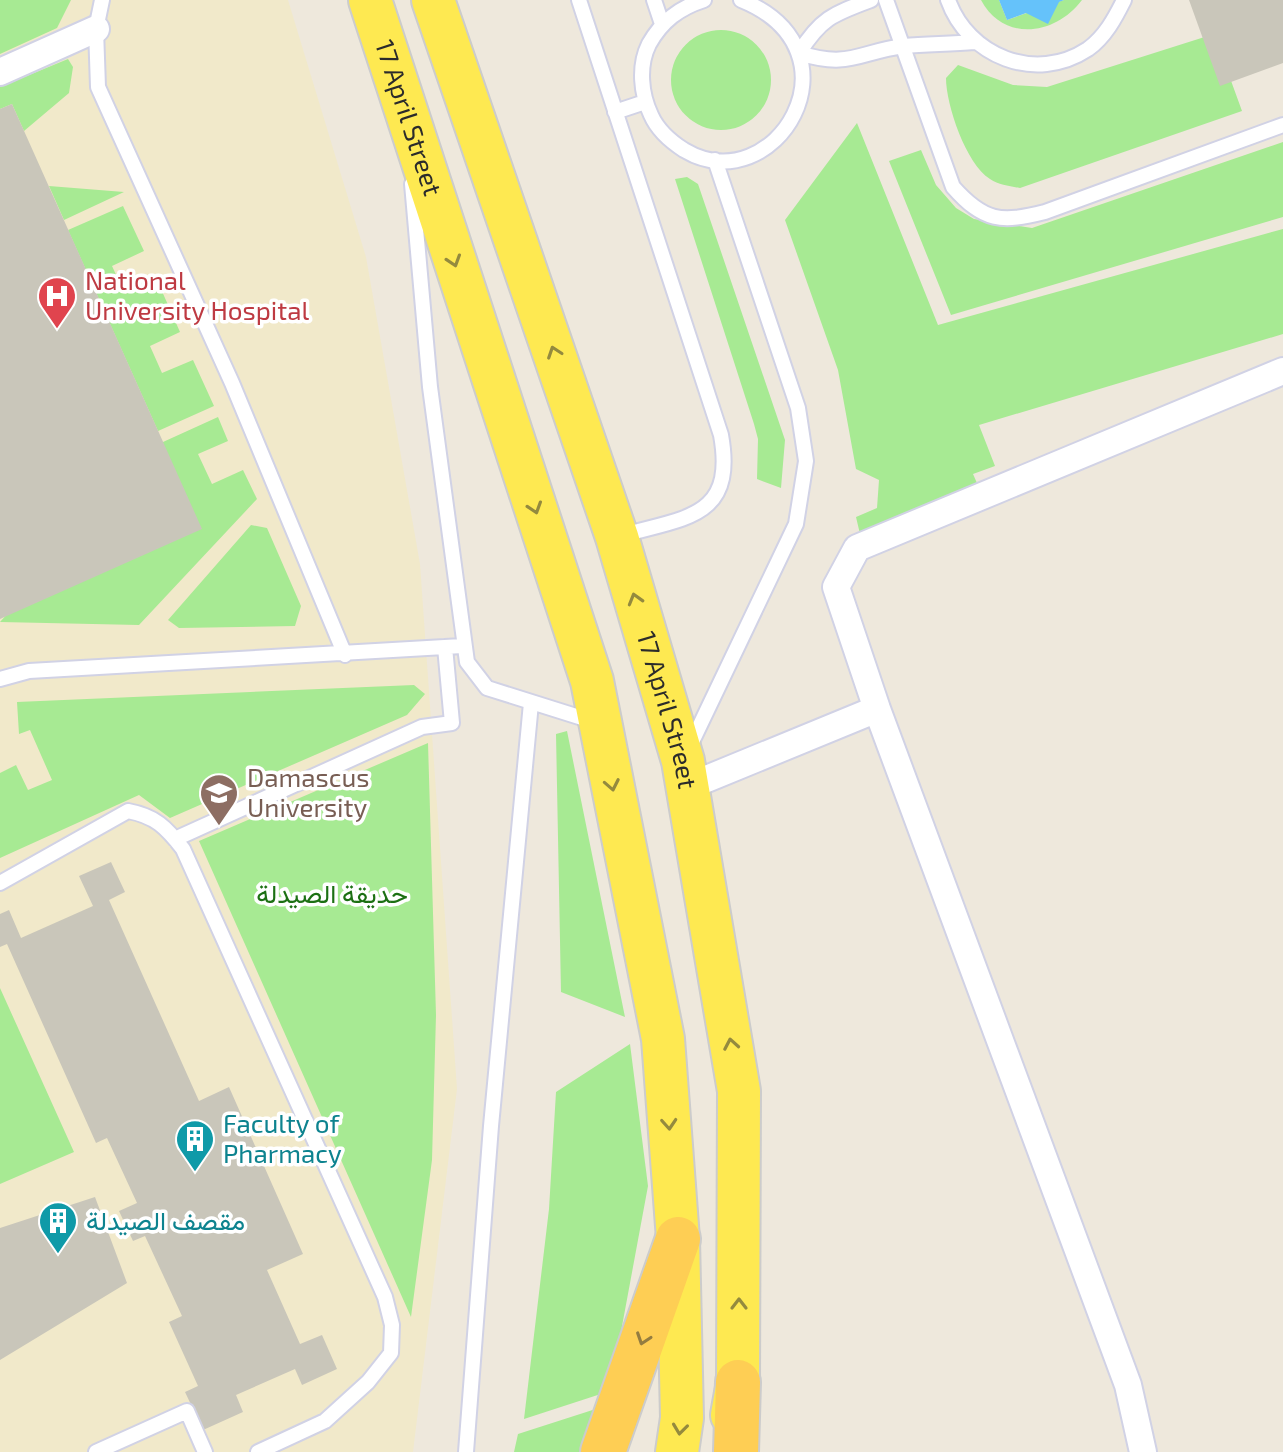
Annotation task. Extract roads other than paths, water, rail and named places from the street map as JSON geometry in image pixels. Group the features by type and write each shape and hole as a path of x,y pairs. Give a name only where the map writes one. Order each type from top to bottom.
{"highway":[{"path":"603,1452 678,1239"},
{"path":"736,1452 738,1382"}],"main road":[{"name":"17 April Street","path":"370,0 592,681 663,1039 678,1239 682,1418 677,1452"},
{"name":"17 April Street","path":"433,0 617,537 685,774 739,1091 738,1382 726,1452"}],"street":[{"path":"0,72 96,29"},
{"path":"1143,1452 1128,1385 877,709 836,587 857,548 1283,371"},
{"path":"685,774 877,709"}],"lane":[{"path":"102,0 96,29 98,87 232,383 345,655"},
{"path":"579,0 721,435 726,464 722,488 704,508 617,537"},
{"path":"654,0 662,24"},
{"path":"704,0 684,7 662,24 647,48 641,75 645,102 655,124 671,142 692,154 715,160 741,158 766,148 786,130 799,107 804,80 799,53 786,29 765,10 741,0"},
{"path":"799,53 814,30 829,15 871,0"},
{"path":"886,0 953,187 969,206 991,218 1017,219 1045,212 1283,125"},
{"path":"948,0 954,18 974,42 1000,59 1030,65 1061,62 1088,49 1110,27 1124,0"},
{"path":"799,53 825,62 847,62 902,46 974,42"},
{"path":"615,112 645,102"},
{"path":"406,116 430,387 462,646 467,662 487,688 600,724"},
{"path":"685,774 796,524 806,461 798,408 715,160"},
{"path":"0,679 29,671 462,646"},
{"path":"175,839 422,727 452,723 445,647"},
{"path":"466,1452 491,1126 531,703"},
{"path":"0,883 128,811 149,815 183,849 379,1283 392,1325 391,1353 368,1382 325,1421 258,1452"},
{"path":"96,1452 187,1411 205,1452"}],"water":[{"path":"999,0 1064,0 1059,2 1048,24 1026,13 1007,20"}],"place":[{"name":"National University Hospital","path":"57,330"},
{"name":"Damascus University","path":"219,827"},
{"name":"Faculty of Pharmacy","path":"195,1173"},
{"name":"مقصف الصيدلة","path":"58,1255"}],"park label":[{"name":"حديقة الصيدلة","path":"332,894"}]}
